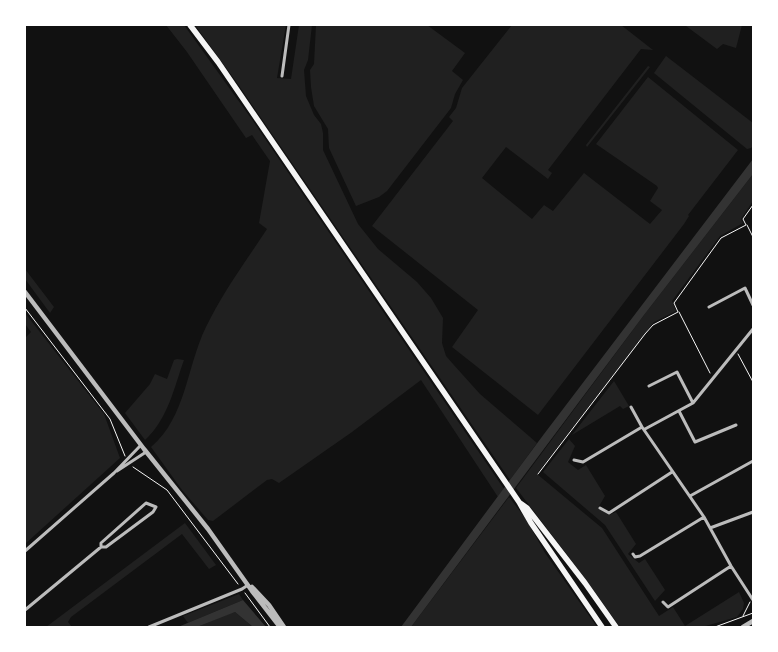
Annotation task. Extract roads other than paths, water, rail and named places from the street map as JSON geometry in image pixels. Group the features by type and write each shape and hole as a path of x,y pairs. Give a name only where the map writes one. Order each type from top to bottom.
{"main road":[{"path":"190,25 229,78 519,502 523,511 602,627"},
{"path":"519,502 570,562 616,627"}],"street":[{"path":"282,76 289,25"},
{"path":"709,306 745,288 753,305"},
{"path":"25,292 249,585 269,605 284,627"},
{"path":"574,460 583,462 643,428 693,403 753,329"},
{"path":"649,386 677,372 693,403"},
{"path":"631,407 672,472 704,517 730,566 753,599"},
{"path":"679,411 696,442 736,425"},
{"path":"25,551 114,473 127,458 144,449"},
{"path":"114,473 130,463 144,449"},
{"path":"690,496 753,461"},
{"path":"600,508 609,514 672,472"},
{"path":"25,610 101,547 106,547 153,512 156,507 146,503 101,542 101,547"},
{"path":"710,528 753,512"},
{"path":"633,554 636,557 640,556 704,517"},
{"path":"663,602 668,607 730,566"},
{"path":"149,627 249,585"},
{"path":"249,585 280,627"},
{"path":"743,627 753,621"}]}
